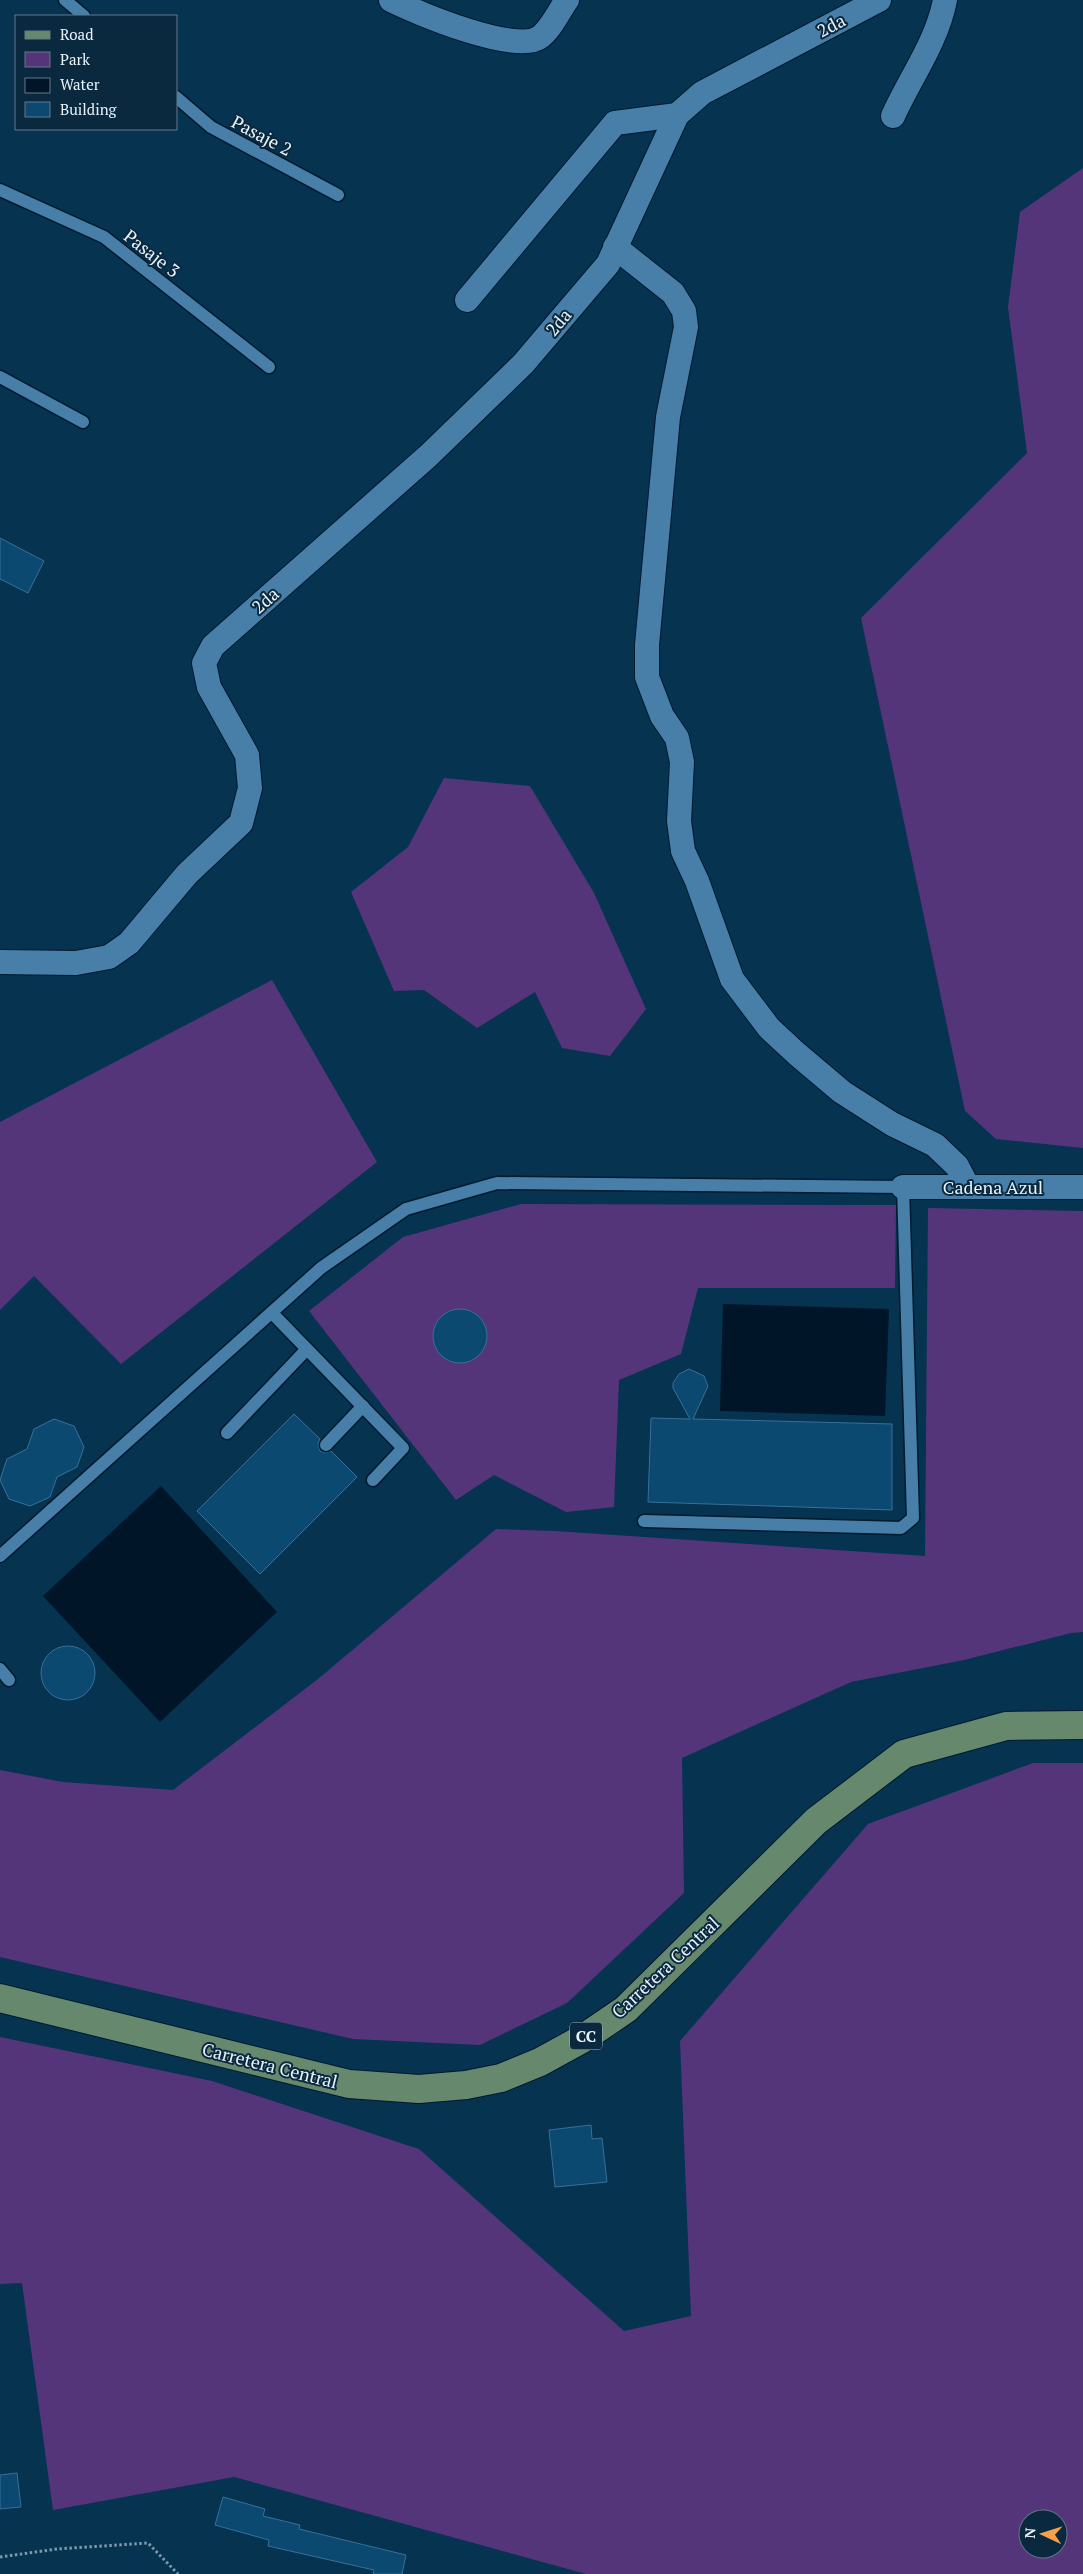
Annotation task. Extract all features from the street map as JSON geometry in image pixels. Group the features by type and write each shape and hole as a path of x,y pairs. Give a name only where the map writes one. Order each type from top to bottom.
{"main road":[{"name":"Carretera Central","path":"0,1998 349,2084 420,2089 466,2085 501,2078 540,2062 574,2043 626,2008 816,1821 904,1754 1006,1726 1083,1725"}],"street":[{"path":"392,0 417,14 438,21 498,38 527,43 541,37 567,0"},
{"name":"2da","path":"0,962 76,962 109,957 129,942 187,874 241,823 250,788 247,755 209,687 204,662 213,646 428,456 523,364 608,264 677,115 702,93 879,0"},
{"path":"893,116 906,86 924,58 945,0"},
{"path":"467,300 615,123 677,115"},
{"path":"615,247 673,293 684,311 686,328 668,418 647,645 647,677 662,716 677,738 682,762 679,821 684,851 697,881 732,979 769,1028 842,1092 892,1124 935,1145 957,1166 968,1187"},
{"name":"Cadena Azul","path":"903,1187 1083,1187"}],"lane":[{"path":"65,0 83,15"},
{"name":"Pasaje 2","path":"178,99 211,127 338,194"},
{"name":"Pasaje 3","path":"0,190 104,237 269,367"},
{"path":"0,377 83,422"},
{"path":"0,1556 322,1268 406,1209 497,1183 903,1187 913,1518 900,1528 644,1521"},
{"path":"272,1312 404,1448 373,1480"},
{"path":"227,1432 307,1349"},
{"path":"326,1445 363,1406"},
{"path":"0,1669 9,1680"}],"path":[{"path":"0,2557 57,2549 148,2544 178,2574"}],"green space":[{"path":"1083,168 1083,1148 996,1139 965,1111 861,618 1027,453 1008,307 1020,212"},
{"path":"444,778 530,786 594,893 646,1009 610,1056 562,1048 535,992 477,1028 424,990 394,991 351,892 408,847"},
{"path":"272,980 377,1162 121,1364 34,1276 0,1310 0,1122"},
{"path":"521,1204 896,1205 895,1288 698,1288 681,1354 619,1380 614,1507 566,1512 494,1475 456,1500 309,1311 403,1237"},
{"path":"928,1208 1083,1211 1083,1632 1071,1633 964,1660 851,1682 682,1758 684,1893 567,2003 480,2045 353,2039 0,1957 0,1770 63,1782 173,1790 318,1679 496,1529 555,1531 925,1556"},
{"path":"1033,1763 1083,1763 1083,2574 586,2574 234,2477 53,2510 22,2283 0,2284 0,2037 212,2081 419,2149 624,2331 691,2316 680,2041 868,1824"}],"water":[{"path":"723,1304 889,1309 885,1416 720,1411"},
{"path":"161,1486 277,1612 160,1722 43,1596"}],"building":[{"path":"0,538 44,561 28,593 0,579"},
{"path":"455,1309 465,1309 475,1313 483,1321 487,1336 483,1351 475,1359 465,1363 455,1363 445,1359 437,1351 433,1341 433,1331 437,1321 445,1313"},
{"path":"689,1369 704,1376 708,1386 693,1419 892,1424 892,1510 648,1502 651,1418 690,1419 673,1388 673,1383 679,1374"},
{"path":"294,1414 320,1439 318,1444 320,1451 325,1453 331,1451 357,1477 260,1574 197,1511"},
{"path":"54,1419 74,1426 84,1447 77,1467 57,1477 50,1497 30,1506 9,1499 0,1480 7,1459 27,1449 34,1429"},
{"path":"63,1646 73,1646 83,1650 91,1658 95,1673 91,1688 83,1696 73,1700 63,1700 53,1696 45,1688 41,1678 41,1668 45,1658 53,1650"},
{"path":"591,2125 592,2139 602,2138 607,2182 555,2187 549,2130"},
{"path":"17,2473 21,2507 0,2509 0,2475"},
{"path":"223,2497 265,2509 263,2516 300,2525 299,2529 406,2555 402,2574 373,2574 374,2570 268,2546 269,2540 215,2525"}]}
